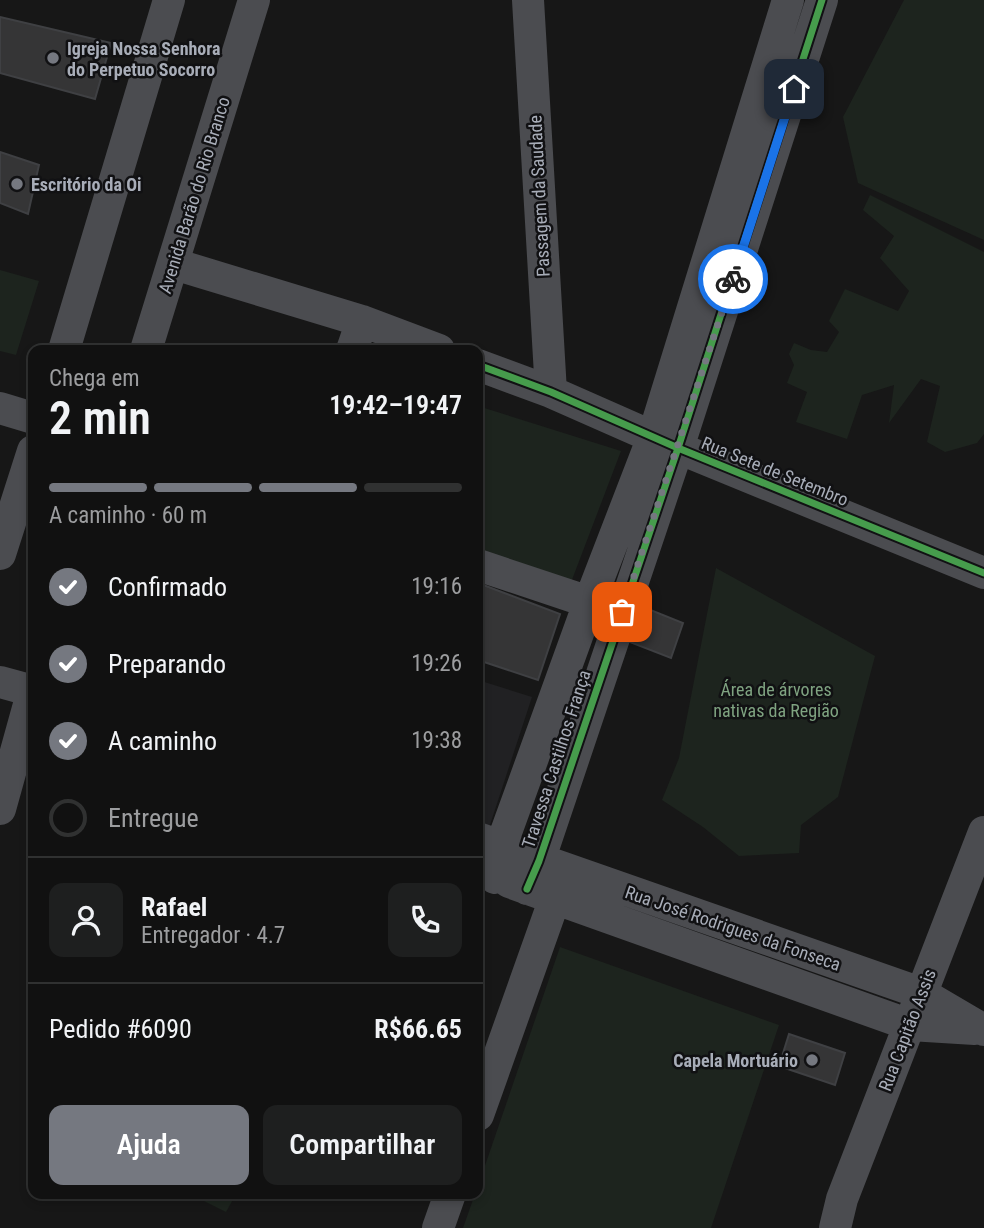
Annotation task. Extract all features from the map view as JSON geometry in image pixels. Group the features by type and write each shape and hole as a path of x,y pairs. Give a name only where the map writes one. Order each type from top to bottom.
{"street":[{"path":"66,345 169,0"},
{"name":"Avenida Barão do Rio Branco","path":"148,345 254,0"},
{"name":"Passagem da Saudade","path":"528,0 551,392"},
{"name":"Travessa Castilhos França","path":"486,875 489,842 589,603 666,442 822,0"},
{"path":"784,14 810,38"},
{"name":"Travessa Castilhos França","path":"483,1096 540,882 622,612 784,14"},
{"path":"174,264 357,336 410,345"},
{"name":"Rua Sete de Setembro","path":"483,367 551,392 984,573"},
{"path":"0,408 28,416"},
{"path":"0,554 28,467"},
{"path":"483,567 622,612"},
{"path":"0,682 28,689"},
{"path":"0,809 19,723 28,702"},
{"name":"Rua Capitão Assis","path":"835,1228 842,1199 984,832"},
{"name":"Rua José Rodrigues da Fonseca","path":"489,842 540,882 684,945 910,1025 984,1030"},
{"name":"Rua José Rodrigues da Fonseca","path":"486,875 540,882 694,914 921,993 984,1030"},
{"path":"684,945 694,914"},
{"path":"438,1228 448,1199"}],"shaded area":[{"path":"483,682 532,697 487,834 483,833"}],"green space":[{"path":"904,0 984,0 984,240 858,183 843,117"},
{"path":"870,195 984,252 984,434 977,443 945,452 927,442 940,386 921,379 889,423 894,385 862,395 847,439 796,422 807,392 787,383 794,365 789,354 794,343 811,350 827,352 839,332 829,321 845,289 898,311 909,291 880,258 894,236 863,210"},
{"path":"0,270 39,281 16,355 0,351"},
{"path":"483,408 621,451 570,585 483,555"},
{"name":"Área de árvores nativas da Região","path":"716,568 875,656 838,797 801,825 799,853 739,856 703,827 662,800 679,758"},
{"path":"560,947 779,1025 711,1228 463,1228 473,1199 483,1199 483,1171"},
{"path":"200,1199 233,1199 226,1212"}],"building":[{"name":"Igreja Nossa Senhora do Perpetuo Socorro","path":"0,17 111,43 95,99 0,73"},
{"name":"Escritório da Oi","path":"0,152 39,165 28,214 0,203"},
{"path":"483,585 560,614 538,680 483,662"},
{"path":"633,603 683,623 671,658 622,639"},
{"name":"Capela Mortuário","path":"789,1034 845,1053 835,1085 779,1066"}],"cycle path":[{"path":"527,889 539,861 678,448 822,0"},
{"path":"483,367 551,392 678,448 984,573"}],"way so far":[{"path":"622,612 733,279"}],"place":[{"name":"Igreja Nossa Senhora do Perpetuo Socorro","path":"53,58"},
{"name":"Escritório da Oi","path":"17,184"},
{"name":"Capela Mortuário","path":"812,1060"}],"route":[{"path":"733,279 794,89"}]}
